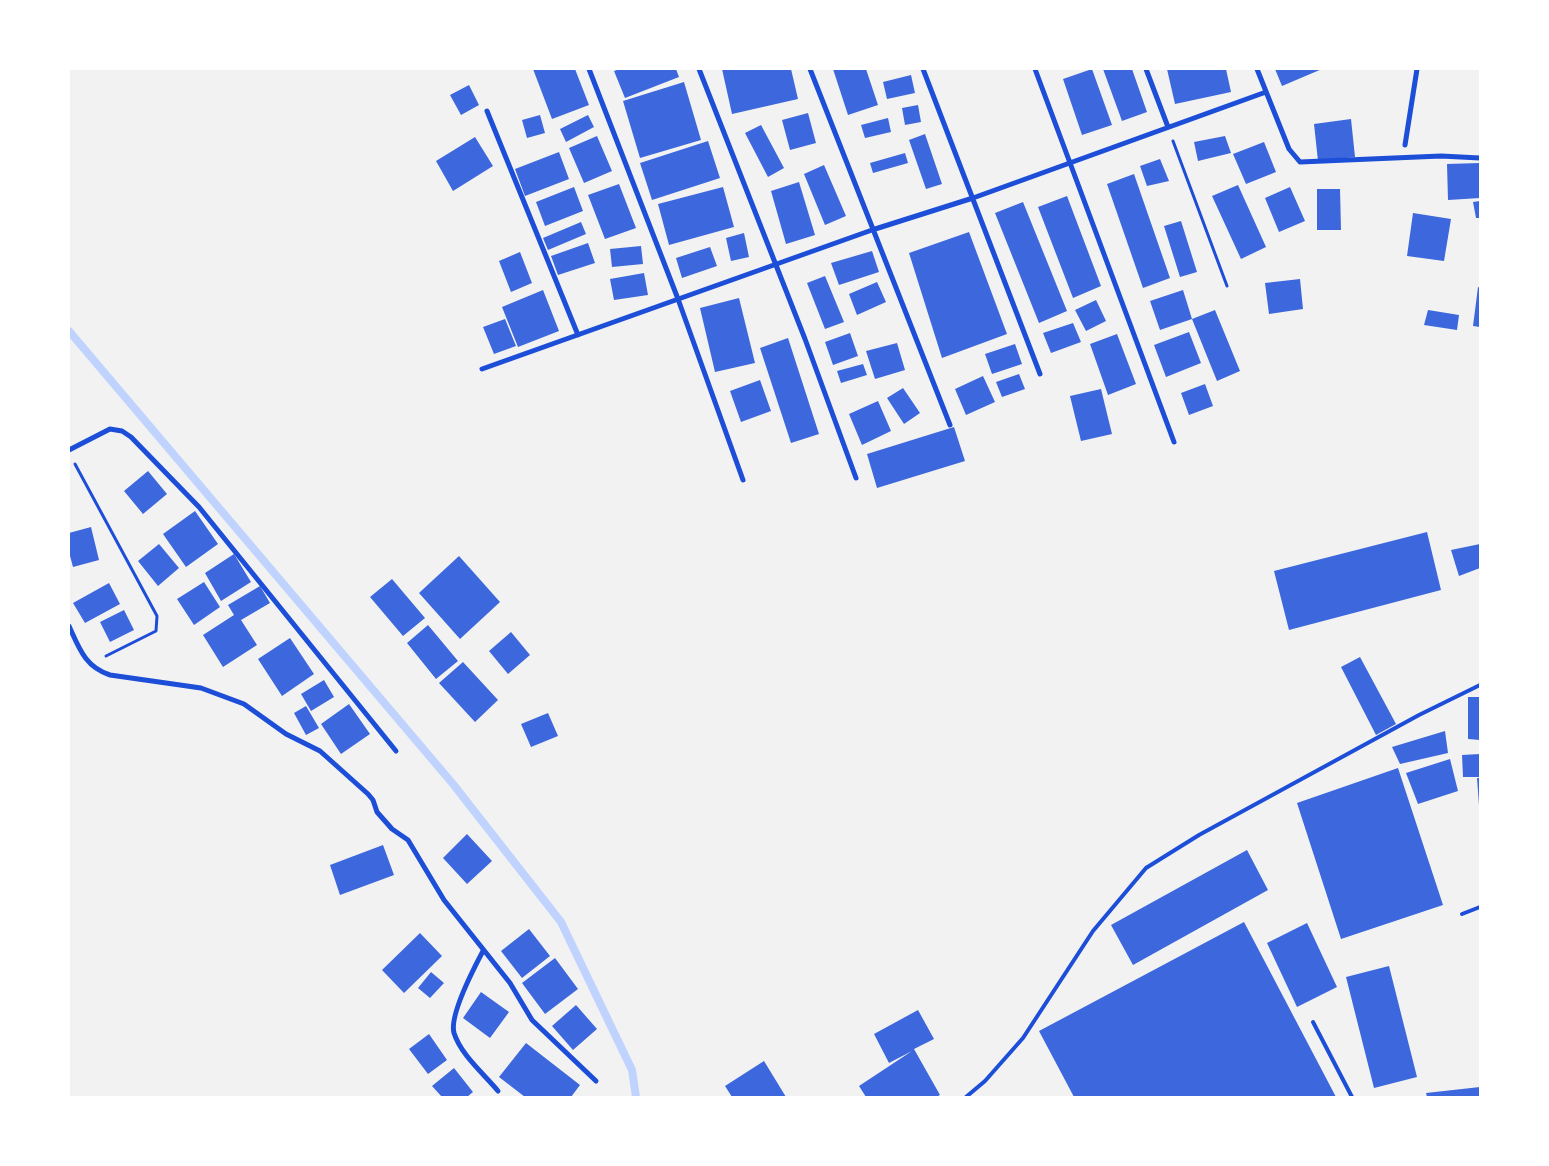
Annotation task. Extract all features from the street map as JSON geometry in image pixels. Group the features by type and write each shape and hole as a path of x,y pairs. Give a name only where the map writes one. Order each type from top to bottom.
{"street":[{"path":"589,69 678,298 743,480"},
{"path":"698,69 775,264 856,478"},
{"path":"810,69 950,425"},
{"path":"923,69 1040,374"},
{"path":"1035,69 1072,162 1174,442"},
{"path":"1146,69 1168,127"},
{"path":"1257,69 1289,149 1300,162 1441,156 1480,158"},
{"path":"1405,145 1417,69"},
{"path":"482,369 872,230 972,198 1266,92"},
{"path":"487,111 578,335"},
{"path":"69,450 110,429 122,431 130,437 199,508 396,751"},
{"path":"69,626 80,652 89,664 99,672 201,688 244,704 286,734 320,751 371,797 377,812 392,829 408,840 444,900 510,983 532,1020 596,1081"},
{"path":"483,951 471,972 453,1024 457,1039 466,1053 498,1091"}],"lane":[{"path":"966,1097 985,1081 1023,1038 1093,931 1146,868 1199,835 1419,714 1480,685"},
{"path":"1462,914 1480,907"},
{"path":"1313,1022 1352,1097"}],"path":[{"path":"1168,127 1227,286"},
{"path":"74,461 154,608 158,624 156,631 89,664"}],"building":[{"path":"533,69 575,69 589,105 552,119"},
{"path":"620,69 676,69 679,77 625,98 614,71"},
{"path":"722,69 791,69 798,99 732,114"},
{"path":"833,69 866,69 878,105 848,115"},
{"path":"1092,69 1112,125 1082,135 1063,79"},
{"path":"1103,69 1132,69 1147,112 1122,121"},
{"path":"1167,69 1226,69 1231,92 1175,104"},
{"path":"1275,69 1322,69 1282,86"},
{"path":"911,75 915,93 887,99 883,82"},
{"path":"684,82 701,140 640,158 623,101"},
{"path":"469,85 479,105 461,115 450,95"},
{"path":"918,105 921,122 905,125 902,108"},
{"path":"808,113 816,143 790,150 782,120"},
{"path":"540,115 545,133 527,138 522,120"},
{"path":"588,115 594,127 566,142 560,129"},
{"path":"888,118 891,132 865,138 861,125"},
{"path":"1351,119 1355,157 1318,161 1314,124"},
{"path":"761,125 784,168 768,177 745,133"},
{"path":"925,134 942,184 926,189 909,140"},
{"path":"597,136 612,171 584,183 569,148"},
{"path":"1225,136 1231,153 1198,161 1194,142"},
{"path":"475,137 493,166 453,191 436,161"},
{"path":"708,141 720,178 652,200 640,163"},
{"path":"1264,142 1276,172 1246,184 1233,154"},
{"path":"559,152 569,179 525,196 515,169"},
{"path":"905,153 908,163 873,173 870,163"},
{"path":"1160,159 1169,181 1147,186 1140,166"},
{"path":"1480,163 1480,198 1448,200 1447,164"},
{"path":"824,165 846,216 825,225 804,174"},
{"path":"1134,174 1170,278 1143,288 1107,184"},
{"path":"799,182 815,235 786,244 771,191"},
{"path":"619,184 636,228 605,239 588,195"},
{"path":"1238,185 1266,247 1241,259 1212,196"},
{"path":"574,187 583,211 545,226 536,202"},
{"path":"723,187 734,227 669,245 658,204"},
{"path":"1290,187 1305,221 1279,232 1265,198"},
{"path":"1317,189 1340,189 1341,230 1317,230"},
{"path":"1067,196 1101,286 1073,298 1038,207"},
{"path":"1480,201 1480,218 1476,218 1473,202"},
{"path":"1023,202 1067,311 1039,323 995,213"},
{"path":"1413,213 1451,219 1444,261 1407,256"},
{"path":"1181,221 1197,272 1180,277 1164,226"},
{"path":"581,222 586,234 548,250 543,238"},
{"path":"969,232 1007,334 942,358 909,253"},
{"path":"744,233 749,257 731,261 726,238"},
{"path":"588,243 595,263 558,275 551,256"},
{"path":"641,246 643,264 612,267 610,249"},
{"path":"710,247 717,266 682,278 676,258"},
{"path":"872,251 879,272 839,285 831,263"},
{"path":"520,252 532,283 511,292 499,261"},
{"path":"644,273 648,295 614,300 610,279"},
{"path":"825,276 844,322 825,329 807,283"},
{"path":"1300,279 1303,309 1269,314 1265,283"},
{"path":"877,282 886,302 857,315 849,294"},
{"path":"1478,287 1480,288 1480,327 1473,326"},
{"path":"543,290 559,331 518,347 502,307"},
{"path":"1183,290 1192,319 1160,330 1150,301"},
{"path":"739,298 755,363 715,372 700,308"},
{"path":"1096,300 1106,321 1086,331 1075,310"},
{"path":"1215,310 1240,371 1217,381 1192,319"},
{"path":"1428,310 1459,315 1457,330 1424,325"},
{"path":"505,319 516,346 494,354 483,327"},
{"path":"1073,323 1081,342 1051,353 1043,333"},
{"path":"1189,332 1201,363 1166,377 1154,345"},
{"path":"850,333 858,356 833,365 825,342"},
{"path":"1117,334 1136,384 1108,395 1090,344"},
{"path":"788,338 819,434 791,443 760,348"},
{"path":"897,343 905,370 875,379 866,351"},
{"path":"1015,344 1022,364 992,374 985,354"},
{"path":"863,364 867,375 841,383 837,371"},
{"path":"1019,374 1025,389 1002,397 996,382"},
{"path":"983,376 995,402 966,415 955,389"},
{"path":"760,380 771,411 741,422 730,391"},
{"path":"1205,384 1213,406 1189,415 1181,393"},
{"path":"903,388 920,413 904,424 887,398"},
{"path":"1101,389 1112,434 1081,441 1070,396"},
{"path":"878,401 891,431 862,445 849,414"},
{"path":"954,427 965,461 877,488 867,454"},
{"path":"148,471 167,494 143,514 124,491"},
{"path":"195,511 218,544 186,567 163,534"},
{"path":"91,527 99,560 73,567 69,552 69,533"},
{"path":"1427,532 1441,590 1289,630 1274,571"},
{"path":"159,544 179,568 158,586 138,561"},
{"path":"1480,544 1480,568 1459,576 1451,550"},
{"path":"234,554 251,582 221,601 205,573"},
{"path":"459,556 500,602 460,639 419,593"},
{"path":"392,579 425,618 403,636 370,597"},
{"path":"204,582 220,607 194,625 177,599"},
{"path":"109,583 120,604 85,623 73,603"},
{"path":"260,586 270,603 241,620 257,645 223,667 203,635 234,615 228,605"},
{"path":"124,610 134,630 110,642 100,622"},
{"path":"428,625 458,661 436,679 407,643"},
{"path":"511,632 530,655 508,674 489,651"},
{"path":"290,638 314,674 282,696 258,659"},
{"path":"1360,657 1396,724 1376,735 1341,667"},
{"path":"463,662 498,700 475,722 439,683"},
{"path":"324,680 334,697 311,711 301,694"},
{"path":"1468,697 1480,697 1480,740 1468,739"},
{"path":"349,704 370,734 341,754 321,724"},
{"path":"306,706 319,728 306,735 294,713"},
{"path":"548,713 558,736 531,747 521,724"},
{"path":"1445,731 1448,753 1400,764 1392,747"},
{"path":"1480,754 1480,777 1463,777 1462,755"},
{"path":"1450,759 1458,791 1418,804 1406,773"},
{"path":"1398,768 1443,905 1341,939 1297,803"},
{"path":"1477,778 1480,778 1480,805 1479,805"},
{"path":"467,834 492,861 467,884 443,858"},
{"path":"383,845 394,875 340,895 330,865"},
{"path":"1247,850 1268,890 1133,965 1111,925"},
{"path":"1244,922 1336,1097 1074,1097 1039,1031"},
{"path":"1307,923 1337,987 1297,1007 1267,943"},
{"path":"529,929 550,956 522,978 501,951"},
{"path":"420,933 442,956 404,993 382,970"},
{"path":"555,958 578,989 545,1014 522,983"},
{"path":"1389,966 1417,1077 1374,1088 1346,977"},
{"path":"431,972 444,983 430,998 418,988"},
{"path":"481,992 509,1012 490,1038 463,1018"},
{"path":"576,1005 597,1029 573,1050 552,1026"},
{"path":"918,1010 934,1039 914,1049 940,1095 936,1097 866,1097 859,1086 912,1051 889,1063 874,1034"},
{"path":"429,1034 447,1060 428,1074 409,1049"},
{"path":"526,1043 580,1085 571,1097 525,1097 499,1077"},
{"path":"764,1061 786,1097 732,1097 725,1086"},
{"path":"454,1068 473,1092 467,1097 442,1097 432,1086"},
{"path":"1480,1087 1480,1097 1427,1097 1426,1093"}],"waterway":[{"path":"69,331 453,784 561,922 632,1070 636,1097"}]}
